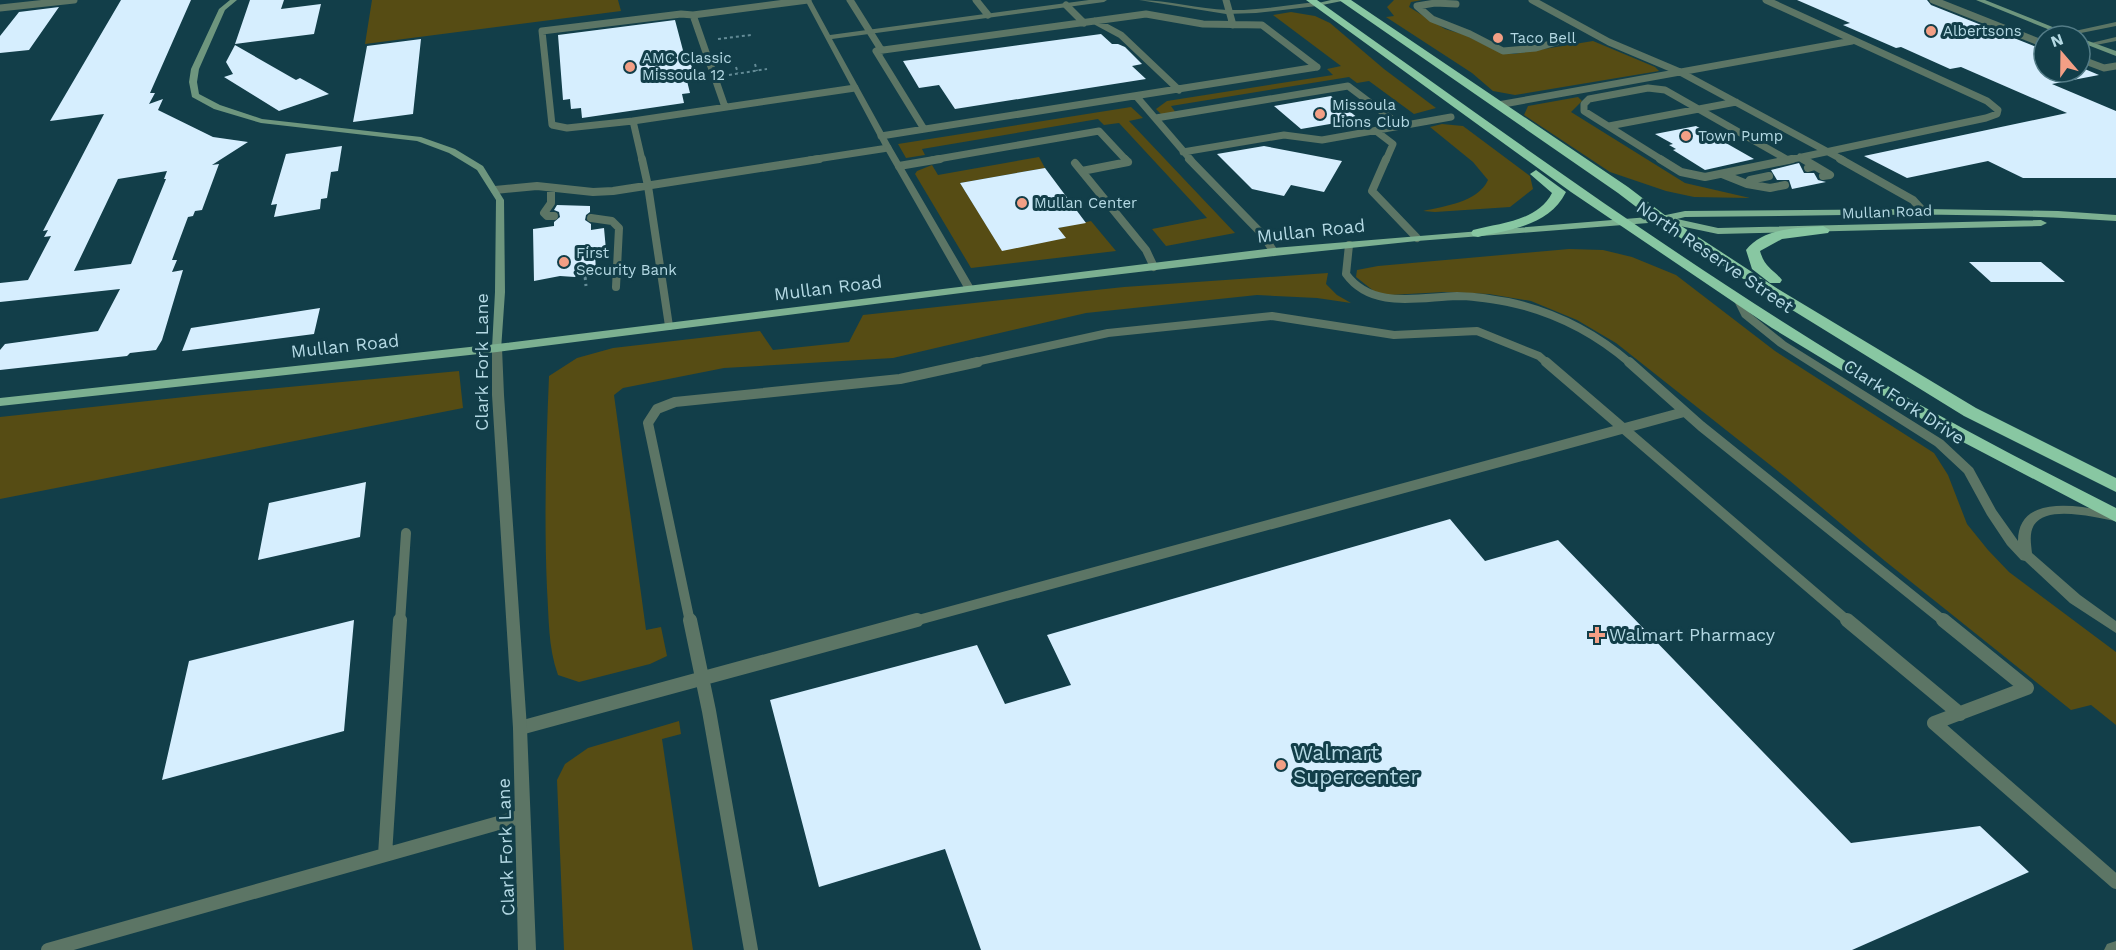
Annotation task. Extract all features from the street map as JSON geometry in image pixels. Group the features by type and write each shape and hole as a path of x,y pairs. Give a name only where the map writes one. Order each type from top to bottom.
{"highway":[{"name":"North Reserve Street","path":"1344,0 1620,188 1660,219 1773,291 1970,412 2116,486"},
{"name":"North Reserve Street","path":"1314,2 1622,221 1846,369 1927,416 2116,517"},
{"path":"1352,28 1379,58 1559,192 1556,200 1542,213 1478,233"},
{"path":"1823,230 1785,233 1761,243 1753,250 1757,266 1772,279 1926,376 1970,412"}],"main road":[{"name":"Mullan Road","path":"0,402 497,348 1274,252 1660,219 1700,213 1924,212 2058,214 2116,218"},
{"name":"Mullan Road","path":"1660,219 1718,231 1823,230 2116,218"}],"street":[{"name":"Clark Fork Lane","path":"234,0 220,5 195,69 193,82 195,95 205,102 261,121 418,139 452,151 480,168 500,200 498,395 519,728 527,950"},
{"path":"808,0 881,136 969,288"},
{"path":"828,37 1064,2 1104,0"},
{"path":"1143,0 1165,1 1230,12 1344,0"},
{"path":"1979,0 2040,24"},
{"path":"2092,30 2116,24"},
{"path":"2092,44 2116,39"},
{"path":"2092,44 2116,54"},
{"name":"Clark Fork Drive","path":"1738,299 1746,315 1782,345 1939,443 1960,460 1969,471 1991,512 2012,542 2026,557 2075,599 2116,627"},
{"path":"2026,557 2025,532 2030,522 2043,513 2060,509 2116,517"}],"lane":[{"path":"0,8 74,0"},
{"path":"808,0 542,31 552,125 567,128 633,121 855,88"},
{"path":"850,0 882,51"},
{"path":"976,0 988,15"},
{"path":"1226,0 1233,25"},
{"path":"1532,0 1609,42 1680,72 1736,102 1913,200 1924,212"},
{"path":"1766,0 1996,107 1997,114 1828,152 1800,157 1789,160 1705,177 1681,172 1584,111 1584,104 1589,99 1617,93 1648,88 1665,90 1789,160"},
{"path":"1933,0 2032,39"},
{"path":"1064,2 1084,23"},
{"path":"1456,3 1418,6 1447,28 1467,33 1497,50 1513,51 1560,44 1567,39"},
{"path":"881,136 1317,67 1262,25 1203,24 1146,14 876,51 924,129"},
{"path":"693,15 725,107"},
{"path":"1095,21 1121,35 1179,90"},
{"path":"1498,105 1853,41"},
{"path":"2092,64 2104,68 2116,66"},
{"path":"808,86 819,93"},
{"path":"1156,118 1348,86 1401,126"},
{"path":"1604,86 1625,98"},
{"path":"1635,90 1643,95"},
{"path":"1136,96 1174,138 1183,152 1263,235 1274,252"},
{"path":"1599,97 1608,102"},
{"path":"1609,126 1736,102"},
{"path":"1666,109 1675,114"},
{"path":"1648,112 1657,117"},
{"path":"1629,115 1638,121"},
{"path":"1183,152 1284,135 1322,140 1451,117"},
{"path":"633,121 648,186 669,326"},
{"path":"1376,130 1393,144 1372,191 1418,238"},
{"path":"898,166 1099,131 1128,162 1082,171"},
{"path":"495,190 519,187 593,192 648,186 888,148"},
{"path":"1800,157 1812,167 1830,175 1823,176"},
{"path":"1074,163 1146,250 1154,267"},
{"path":"1722,174 1748,184 1770,188 1785,185"},
{"path":"1748,184 1750,180 1769,176"},
{"path":"551,188 551,203 544,213 547,216 554,216"},
{"path":"591,218 612,221 619,228 616,287"},
{"path":"1349,245 1346,274 1358,289 1378,297 1401,300 1444,295 1475,297 1519,305 1567,320 1604,340 1684,412 2027,688 1934,723 2116,882"},
{"path":"751,950 703,679 648,423 657,409 675,402 900,379 1108,333 1272,316 1394,335 1478,331 1539,356 1623,429 1650,449 1786,570 1960,714"},
{"path":"519,728 1684,412"},
{"path":"385,855 406,533"},
{"path":"48,950 523,816"}],"path":[{"path":"741,31 743,36"},
{"path":"721,33 724,39"},
{"path":"754,64 757,70"},
{"path":"735,67 738,73"},
{"path":"715,80 738,73 767,69"},
{"path":"585,276 586,286"}],"shaded area":[{"path":"372,0 618,0 621,11 365,44"},
{"path":"1394,0 1422,0 1411,2 1409,7 1445,29 1465,35 1501,53 1514,54 1593,41 1655,67 1659,71 1515,95 1493,91 1472,73 1386,17 1394,16 1387,7"},
{"path":"1291,12 1315,16 1330,23 1384,69 1436,108 1414,114 1369,81 1357,83 1349,77 1171,106 1176,113 1162,115 1156,109 1167,101 1333,75 1327,69 1341,66 1273,15"},
{"path":"1578,97 1582,101 1571,112 1685,183 1750,198 1694,197 1666,191 1610,172 1524,115 1528,106"},
{"path":"1131,107 1143,118 1129,121 1235,233 1166,246 1152,229 1207,218 1119,123 1104,125 1098,119 922,149 925,155 906,158 898,144"},
{"path":"1442,124 1463,126 1530,176 1533,189 1510,207 1423,211 1451,205 1469,198 1477,193 1488,180 1473,162 1430,127"},
{"path":"1039,157 1045,168 960,183 1002,250 1065,238 1058,228 1091,221 1116,251 971,268 915,174 932,165 938,175"},
{"path":"1569,249 1603,250 1632,257 1676,275 1775,351 1934,453 1948,475 1967,524 1988,550 2009,572 2116,652 2116,725 2091,705 2071,710 1885,561 1789,480 1616,343 1577,320 1531,301 1489,294 1444,292 1390,295 1375,292 1356,277 1357,270 1378,266"},
{"path":"1328,273 1326,284 1337,295 1351,303 1317,298 1257,295 1086,313 893,358 724,368 623,388 614,395 646,630 661,627 667,656 650,664 579,682 558,675 552,654 546,562 549,376 577,358 613,348 760,331 773,350 849,342 863,315 1124,287"},
{"path":"459,371 463,408 0,499 0,417"},
{"path":"679,721 681,734 662,739 693,950 564,950 557,780 565,764 588,748"}],"building":[{"path":"121,0 191,0 150,93 155,93 149,104 163,99 158,110 213,137 248,142 212,165 219,164 202,210 195,211 193,216 188,217 172,260 177,260 172,272 183,270 162,340 156,350 130,353 127,356 0,370 0,350 5,344 98,331 120,289 0,302 0,283 28,280 51,236 44,237 48,230 43,231 104,114 50,121","holes":["167,171 164,179 166,179 131,264 74,271 118,179"]},
{"path":"250,0 284,0 281,9 321,4 314,34 235,44"},
{"path":"1797,0 1927,0 1931,5 2032,45 2032,84 2052,84 2116,111 2116,178 2023,178 1988,161 1907,178 1864,156 2067,113 1961,67 1950,69 1843,25 1850,23"},
{"path":"59,7 29,50 0,53 0,36 19,12"},
{"name":"AMC Classic Missoula 12","path":"675,20 685,58 689,58 696,80 687,81 690,93 682,94 684,103 582,118 581,108 571,109 570,99 563,100 558,35"},
{"path":"1101,34 1112,44 1125,47 1142,64 1132,66 1146,79 955,109 939,85 919,88 903,61"},
{"path":"421,39 413,114 353,122 367,46"},
{"path":"235,45 296,80 300,78 329,94 279,111 224,77 233,74 226,62"},
{"name":"Missoula Lions Club","path":"1331,96 1359,119 1301,129 1274,106"},
{"path":"1696,126 1754,159 1705,170 1673,150 1676,149 1669,145 1673,144 1655,134"},
{"path":"342,146 338,171 331,172 327,198 321,199 320,209 274,217 277,204 271,205 286,154"},
{"path":"1264,146 1342,161 1324,192 1291,185 1284,196 1252,189 1217,154"},
{"path":"1799,163 1804,173 1814,173 1818,180 1826,182 1792,189 1789,180 1777,180 1771,170"},
{"name":"Mullan Center","path":"1045,168 1086,223 1058,228 1066,238 1002,251 960,183"},
{"name":"First Security Bank","path":"557,205 590,206 590,212 586,215 585,220 591,224 591,230 604,228 606,250 595,252 596,272 578,273 575,277 560,276 534,281 533,229 554,226 554,222 560,217 559,212 554,210"},
{"path":"1969,262 2041,262 2065,282 1991,282"},
{"path":"320,308 314,334 182,351 191,328"},
{"path":"366,482 360,537 258,560 269,503"},
{"name":"Walmart Supercenter","path":"1450,519 1485,561 1558,540 1851,843 1980,826 2029,872 1852,950 981,950 945,849 819,887 770,700 977,645 1005,704 1071,685 1047,635"},
{"path":"354,620 344,731 162,780 189,661"}],"place":[{"name":"Albertsons","path":"1931,31"},
{"name":"Taco Bell","path":"1498,38"},
{"name":"AMC Classic Missoula 12","path":"630,67"},
{"name":"Missoula Lions Club","path":"1320,114"},
{"name":"Town Pump","path":"1686,136"},
{"name":"Mullan Center","path":"1022,203"},
{"name":"First Security Bank","path":"564,262"},
{"name":"Walmart Pharmacy","path":"1597,635"},
{"name":"Walmart Supercenter","path":"1281,765"}]}
